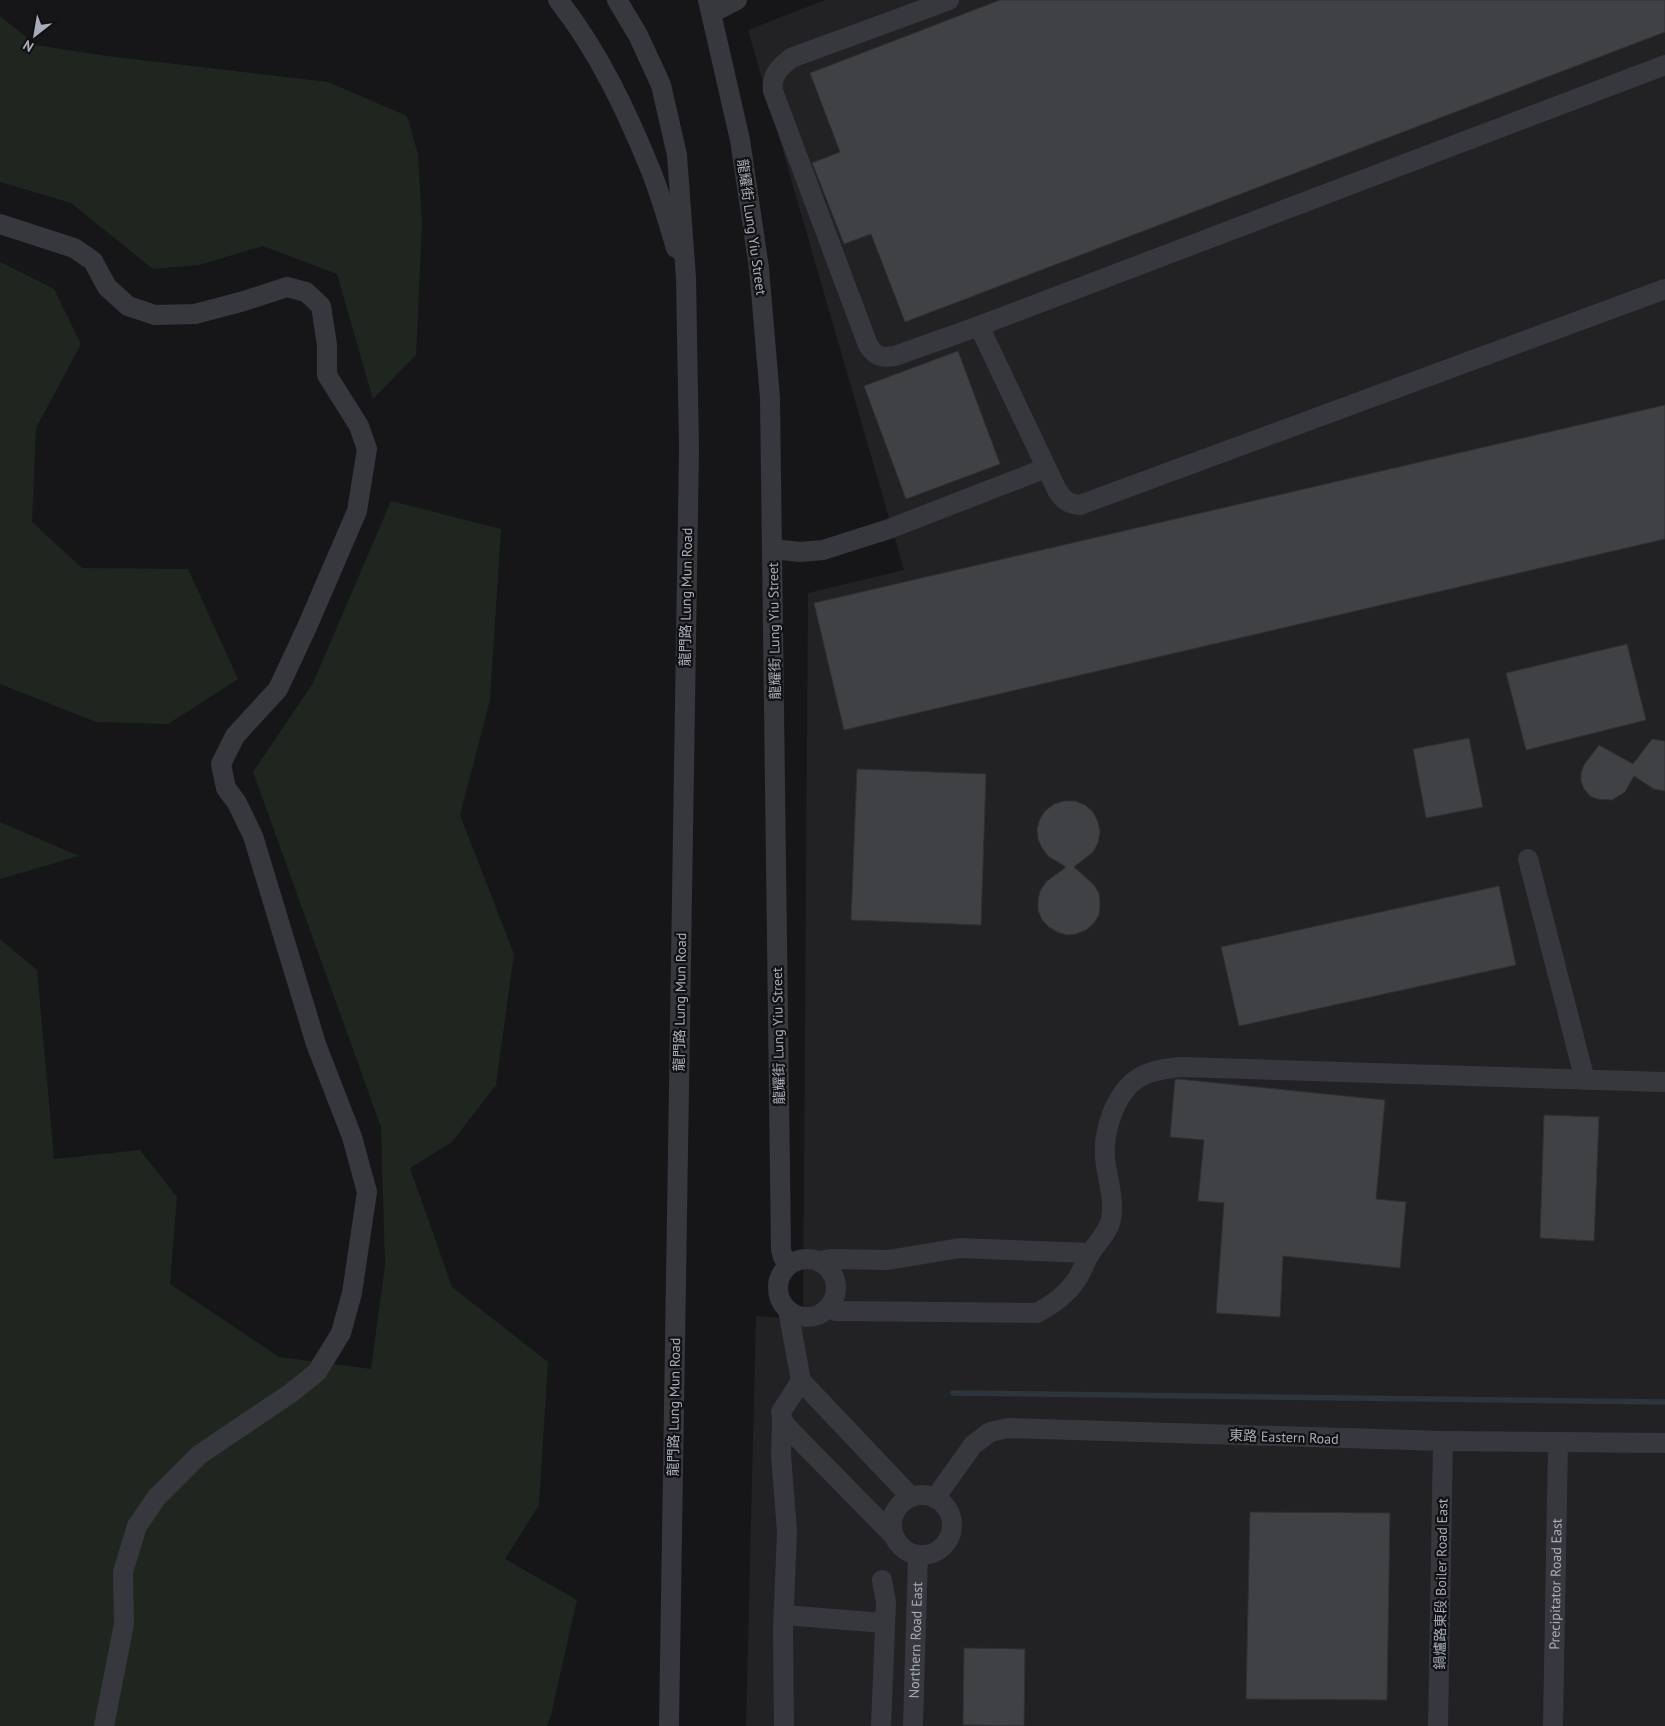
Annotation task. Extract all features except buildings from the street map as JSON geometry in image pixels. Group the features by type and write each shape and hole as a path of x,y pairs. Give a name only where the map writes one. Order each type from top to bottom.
{"street":[{"name":"龍門路 Lung Mun Road","path":"558,0 575,21 615,91 651,172 686,278"},
{"name":"龍門路 Lung Mun Road","path":"617,0 638,35 661,85 677,155 686,278 689,449 669,1726"},
{"path":"710,7 737,0"},
{"path":"949,0 791,58 779,67 773,76 772,91 864,336 873,352 883,358 895,356 979,326 1665,65"},
{"name":"龍耀街 Lung Yiu Street","path":"710,7 740,140 759,268 770,398 781,1250 788,1265"},
{"path":"0,224 74,248 93,261 108,287 128,306 155,315 195,314 287,287 306,292 321,306 327,346 327,376 359,426 367,449 357,511 307,627 278,689 235,736 221,764 226,788 237,803 253,836 316,1044 352,1137 367,1192 352,1293 341,1334 317,1372 291,1393 199,1455 157,1497 138,1526 123,1572 124,1624 104,1726"},
{"path":"979,326 1062,499 1071,504 1080,505 1665,289"},
{"path":"773,549 800,552 823,550 889,529 1046,468"},
{"path":"1528,859 1585,1080"},
{"path":"829,1308 836,1311 1037,1313 1056,1303 1075,1282 1090,1253 1108,1229 1111,1221 1112,1208 1105,1157 1106,1133 1114,1109 1127,1089 1139,1078 1157,1070 1180,1067 1665,1082"},
{"path":"820,1261 828,1267 836,1284 836,1294 833,1303 818,1315 809,1318 799,1316 783,1306 778,1296 777,1287 779,1277 784,1269 801,1259 820,1261 888,1260 960,1248 1090,1253"},
{"path":"788,1310 801,1381 911,1497"},
{"path":"784,1726 784,1615 787,1532 781,1455 781,1412 801,1381"},
{"path":"782,1420 904,1548 918,1555 936,1551 944,1546 949,1538 952,1529 952,1519 948,1510 934,1498 927,1495 911,1497 896,1509 892,1518 892,1528 895,1537"},
{"name":"東路 Eastern Road","path":"934,1498 973,1445 990,1432 1008,1428 1443,1441 1665,1443"},
{"name":"鍋爐路東段 Boiler Road East","path":"1438,1726 1443,1441"},
{"name":"Precipitator Road East","path":"1553,1726 1558,1442"},
{"name":"Northern Road East","path":"913,1726 918,1555"},
{"path":"881,1726 886,1602 882,1580"},
{"path":"784,1615 884,1623"}],"shaded area":[{"path":"825,0 1665,0 1665,1726 746,1726 756,1316 803,1319 808,593 904,570 748,30"},
{"path":"0,16 36,45 107,56 328,82 407,116 418,154 422,224 416,355 373,399 337,274 263,246 199,265 153,269 71,203 0,182"},
{"path":"0,262 54,289 81,344 36,428 32,522 82,568 188,569 238,679 168,724 96,722 0,684"},
{"path":"391,501 501,529 490,700 460,815 514,954 496,1085 452,1142 410,1168 452,1287 548,1362 539,1505 505,1559 577,1600 551,1715 547,1726 0,1726 0,939 37,970 54,1159 140,1150 177,1197 170,1284 279,1357 371,1369 385,1266 381,1127 253,772 313,683"},
{"path":"0,822 79,856 0,879"}],"waterway":[{"path":"953,1393 1665,1402"}]}
